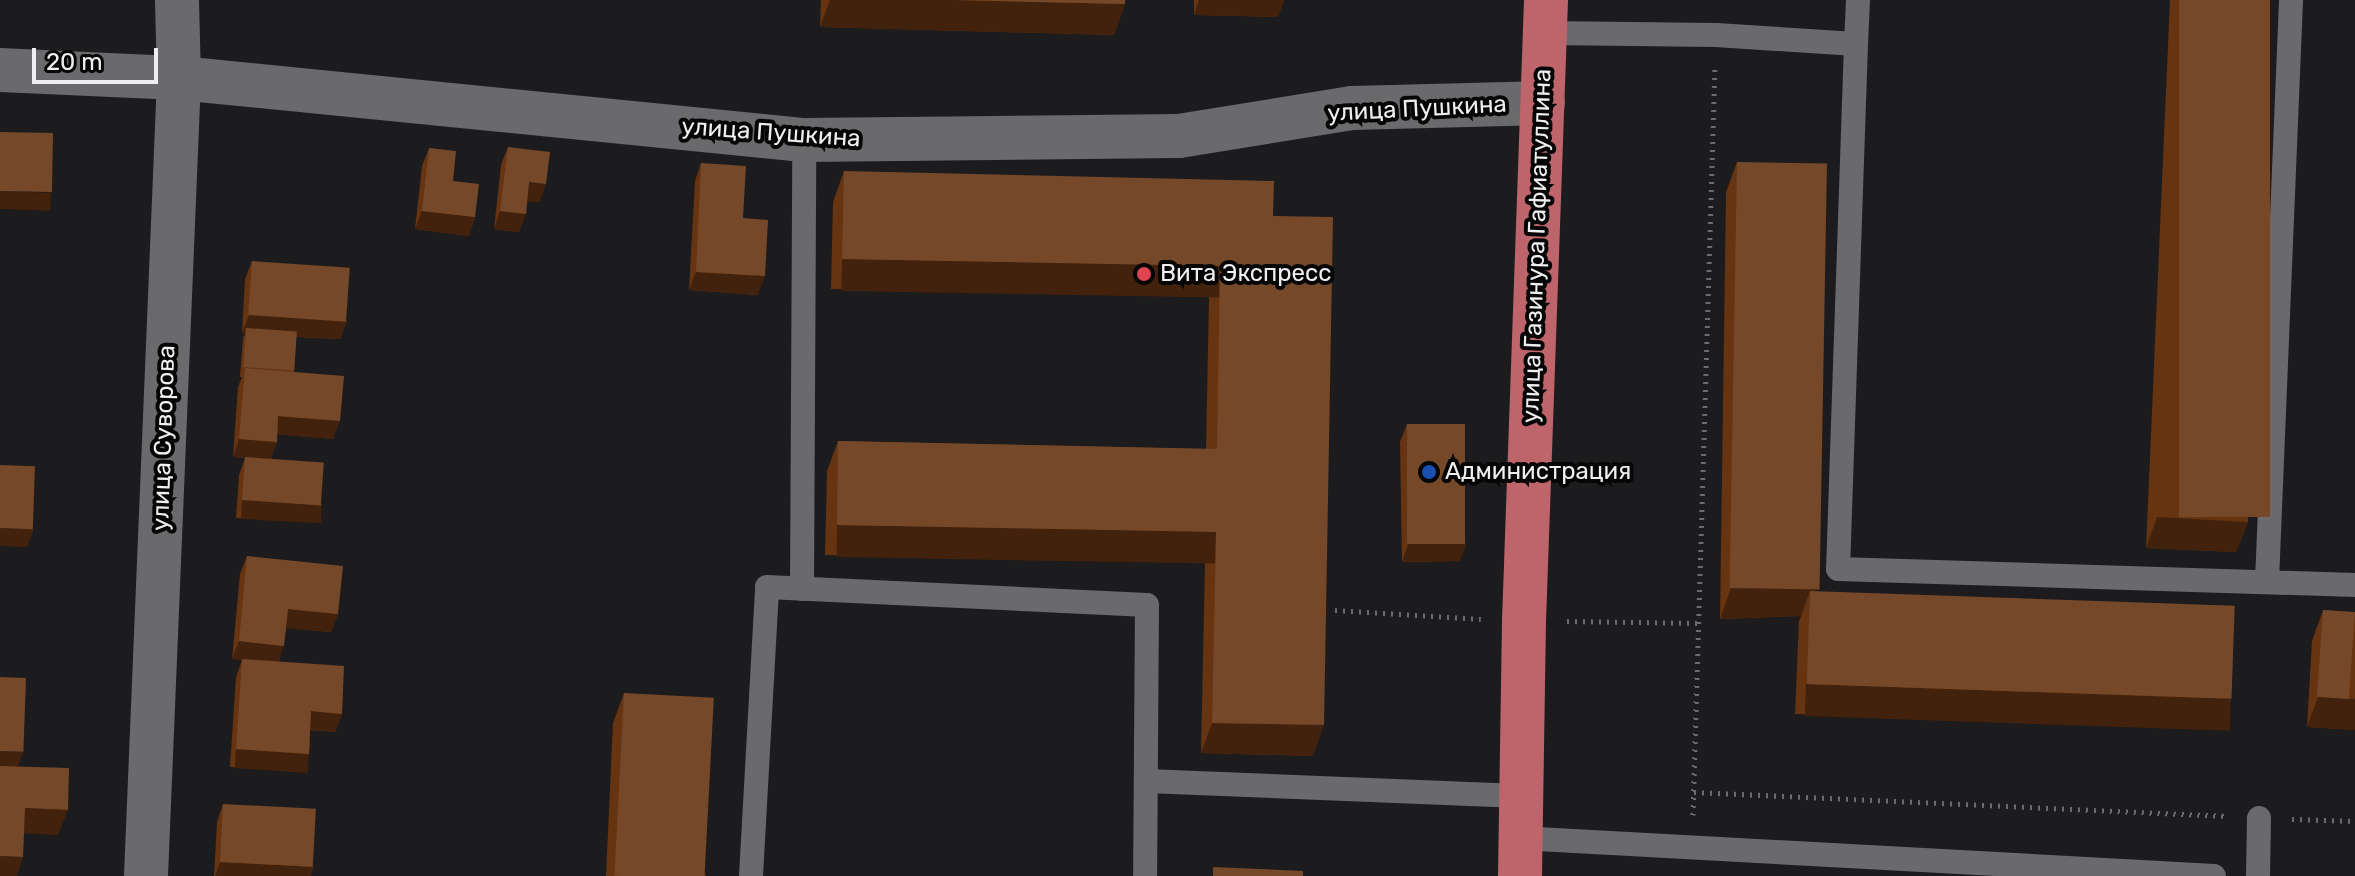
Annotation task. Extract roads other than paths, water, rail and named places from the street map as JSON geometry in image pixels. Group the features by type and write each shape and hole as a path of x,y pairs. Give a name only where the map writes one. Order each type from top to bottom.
{"main road":[{"name":"улица Газинура Гафиатуллина","path":"1520,857 1546,16"}],"street":[{"name":"улица Суворова","path":"146,876 179,78 177,0"},
{"name":"улица Пушкина","path":"0,70 179,78 804,140 1179,136 1352,108 1543,103"}],"lane":[{"path":"1858,0 1838,569 2355,585"},
{"path":"2267,581 2291,0"},
{"path":"1546,16 1716,35 1856,44"},
{"path":"802,589 804,140"},
{"path":"751,876 767,587 1147,605 1145,876"},
{"path":"1146,781 1520,796"},
{"path":"2258,876 2259,818"},
{"path":"1520,857 2214,876"}],"place":[{"name":"Вита Экспресс","path":"1144,274"},
{"name":"Администрация","path":"1429,472"}]}
